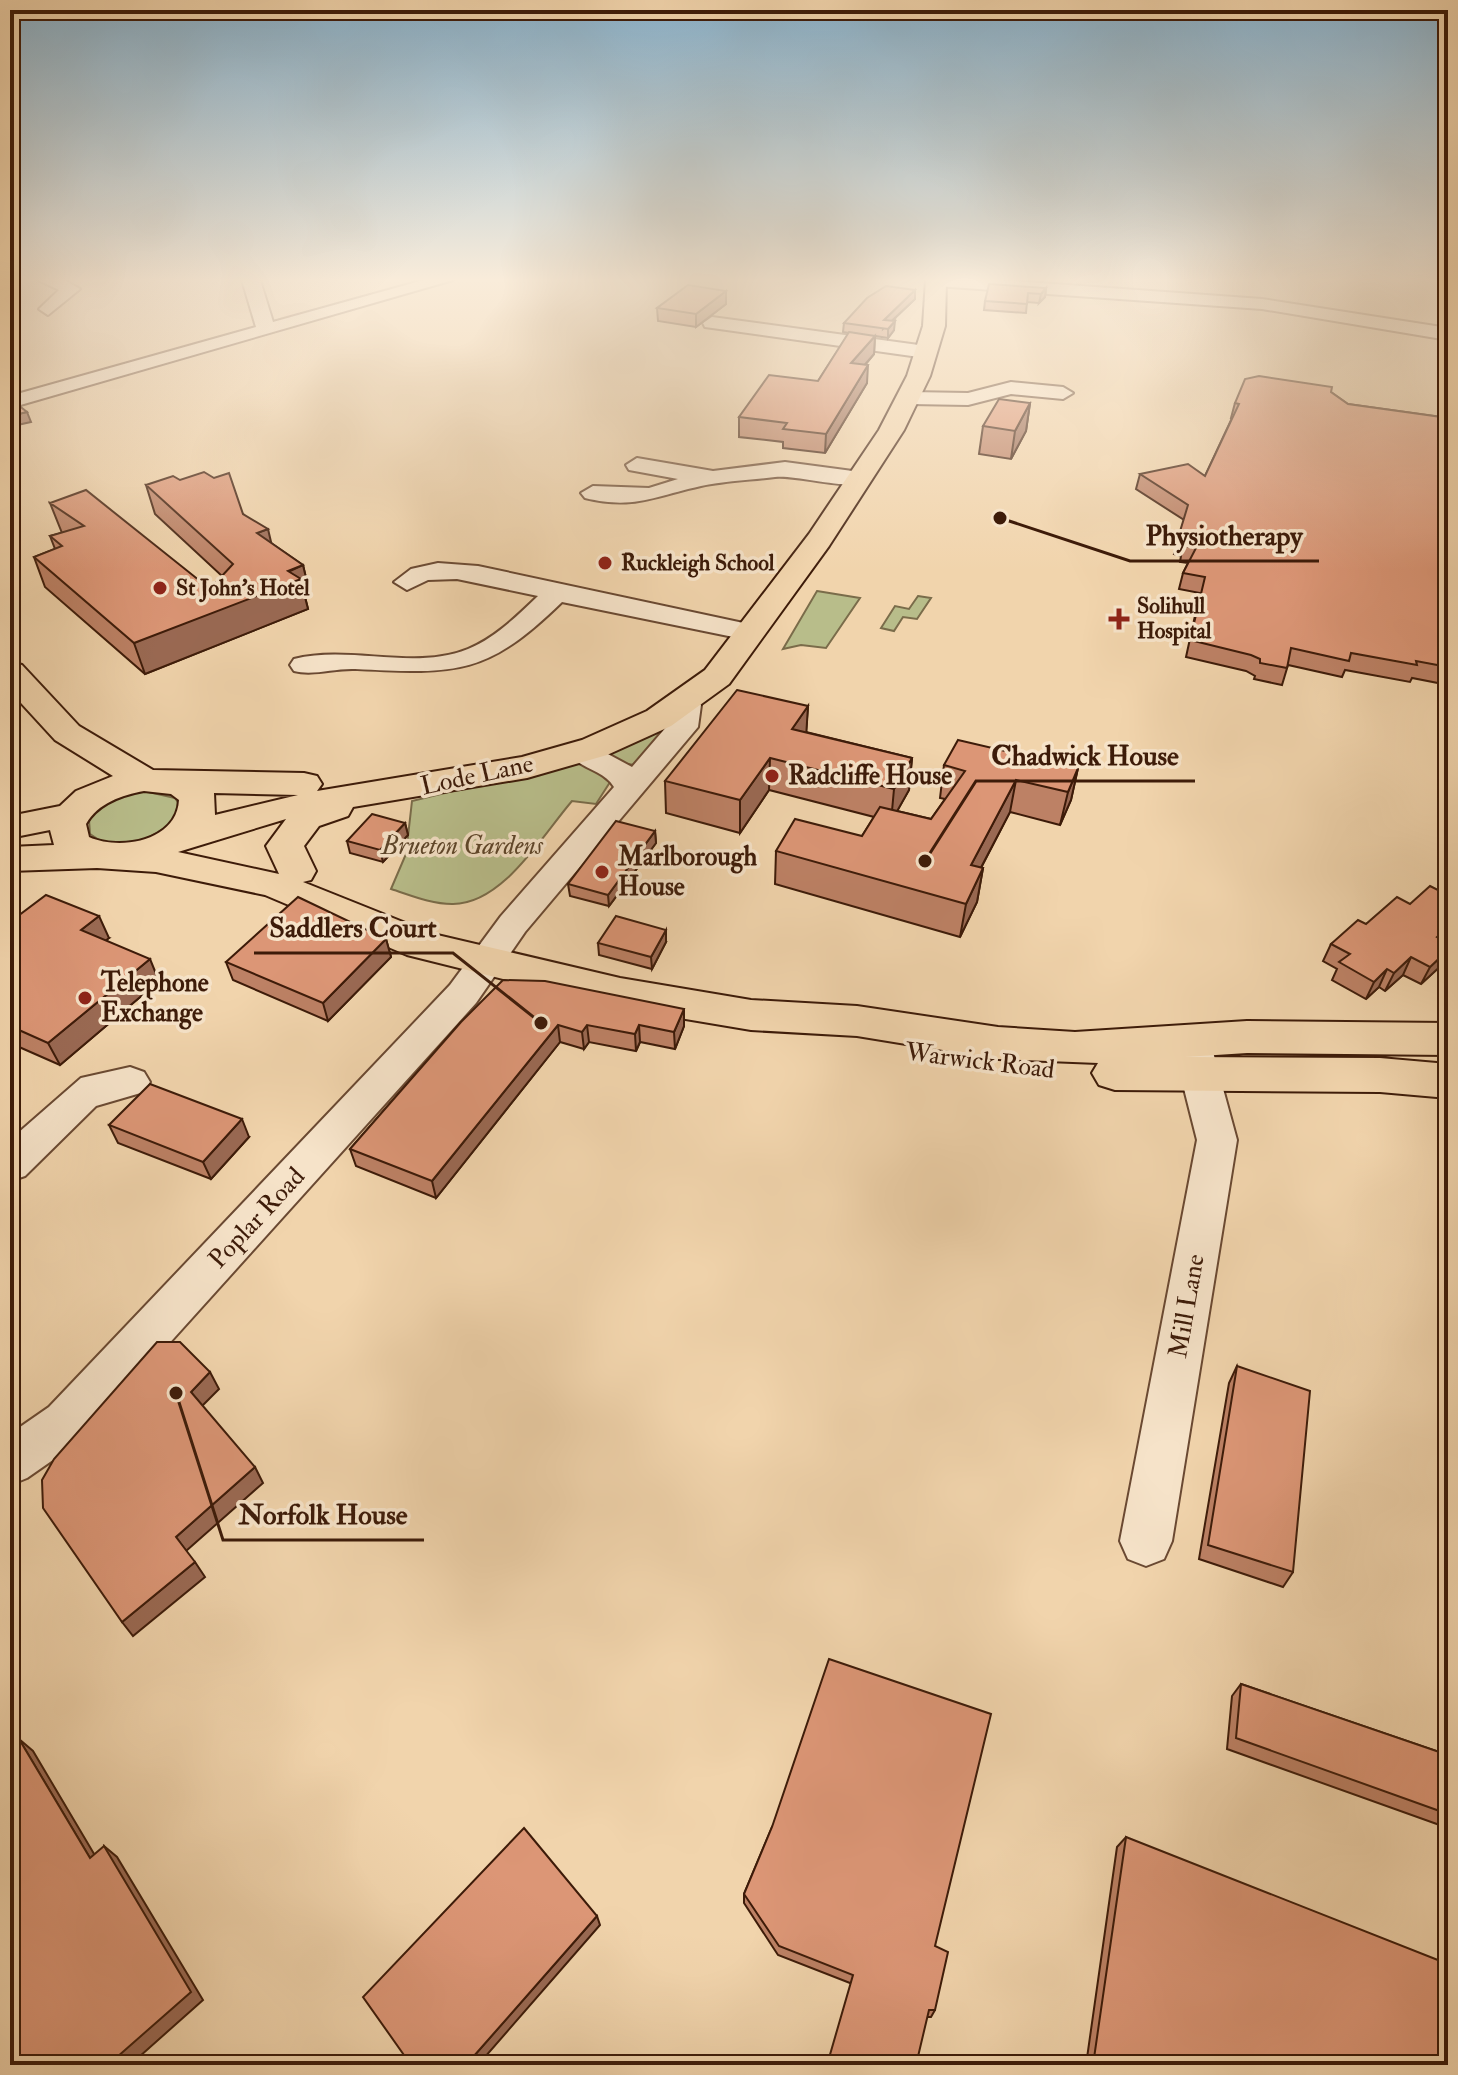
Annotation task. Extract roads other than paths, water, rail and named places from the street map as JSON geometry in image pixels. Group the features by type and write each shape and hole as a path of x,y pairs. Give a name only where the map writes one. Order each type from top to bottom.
{"main road":[{"name":"Lode Lane","path":"104,856 158,849 196,827 375,795 582,752 643,728 686,705 717,677 860,479 910,398 917,377"},
{"name":"Lode Lane","path":"156,780 306,784 457,764 546,745 629,716 745,636"},
{"path":"10,672 67,733 156,780 194,792 200,803 196,827"},
{"path":"67,733 80,767 66,833 72,844 104,856"},
{"path":"10,827 72,813 97,793 156,780"},
{"path":"297,871 285,846 301,823 375,795"},
{"name":"Warwick Road","path":"196,827 449,936 490,960"},
{"path":"10,859 104,856"},
{"name":"Warwick Road","path":"104,856 156,860 275,885 422,945 620,993 767,1017 838,1040 935,1058 1089,1073 1194,1057 1277,1037 1448,1039"},
{"name":"Warwick Road","path":"1194,1057 1448,1081"}],"street":[{"path":"10,402 100,377"},
{"path":"910,398 968,399 1011,388 1063,393"},
{"path":"637,465 712,478"},
{"path":"602,499 651,495 712,478 785,469 860,479"},
{"path":"407,582 422,572 447,569 745,636"},
{"path":"304,665 324,660 423,666 484,655 506,642 556,593"},
{"path":"490,960 513,924 617,808 630,788 683,727 686,705"},
{"path":"582,752 619,771 630,788"},
{"name":"Poplar Road","path":"10,1462 66,1423 288,1186 490,960"},
{"name":"Mill Lane","path":"1146,1541 1217,1140 1194,1057"},
{"path":"10,1165 82,1096 95,1088 130,1082"}],"place":[{"name":"Physiotherapy","path":"1000,518"},
{"name":"Ruckleigh School","path":"605,563"},
{"name":"St John's Hotel","path":"160,588"},
{"name":"Solihull Hospital","path":"1119,619"},
{"name":"Radcliffe House","path":"772,776"},
{"name":"Chadwick House","path":"925,861"},
{"name":"Marlborough House","path":"602,872"},
{"name":"Telephone Exchange","path":"85,998"},
{"name":"Saddlers Court","path":"541,1023"},
{"name":"Norfolk House","path":"176,1393"}],"park label":[{"name":"Brueton Gardens","path":"462,846"}]}
